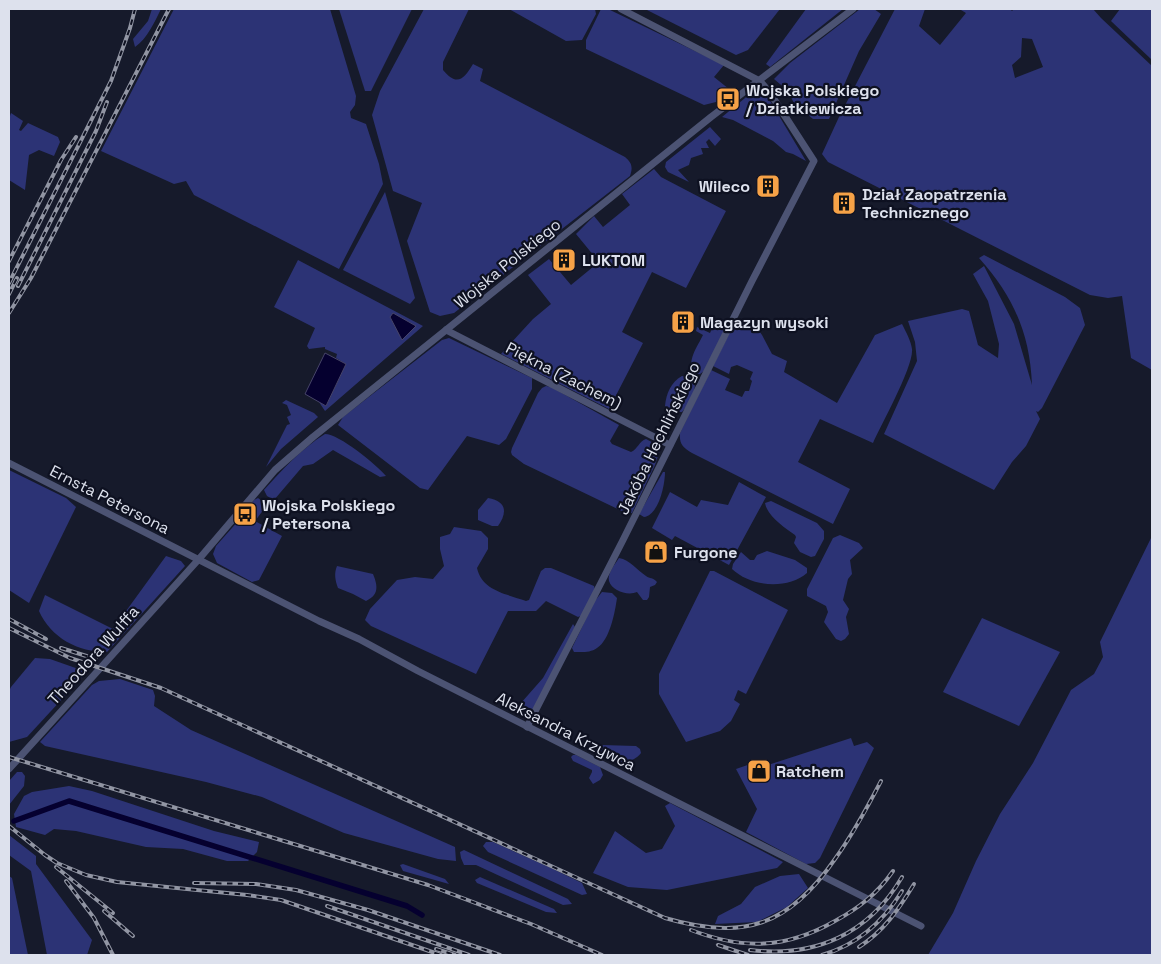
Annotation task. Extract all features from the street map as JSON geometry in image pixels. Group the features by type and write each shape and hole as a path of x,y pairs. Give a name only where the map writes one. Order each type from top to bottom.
{"street":[{"path":"621,9 760,81"},
{"name":"Wojska Polskiego","path":"199,559 275,470 313,437 711,117 853,9"},
{"name":"Jakóba Hechlińskiego","path":"527,727 740,303 814,161 770,93 760,81"},
{"name":"Piękna (Zachem)","path":"446,330 670,445"},
{"name":"Ernsta Petersona","path":"9,463 199,559"},
{"name":"Theodora Wulffa","path":"9,769 199,559"},
{"name":"Aleksandra Krzywca","path":"199,559 921,926"}],"shaded area":[{"path":"152,9 161,9 147,35 135,47 133,39 148,21"},
{"path":"174,9 330,9 356,96 355,105 350,112 351,118 366,124 379,164 383,184 339,269 194,195 186,181 174,184 101,151"},
{"path":"339,9 412,9 371,91 365,91"},
{"path":"424,9 469,9 443,62 443,70 448,75 456,80 460,79 473,64 483,69 480,81 625,157 632,168 630,176 454,313 440,316 430,312 407,241 422,203 393,191 372,115 380,91"},
{"path":"509,9 595,9 596,14 582,40 566,41"},
{"path":"601,9 608,9 724,65 714,77 729,89 716,102 704,105 586,49 586,40"},
{"path":"645,9 780,9 748,50 736,55"},
{"path":"806,9 843,9 770,67 766,64"},
{"path":"860,9 874,9 881,14 859,51 829,119 813,119 794,103 787,90 774,79 790,63"},
{"path":"895,9 925,9 919,26 940,45 966,13 961,10 963,9 1010,9 1012,11 1014,9 1093,9 1152,66 1152,370 1131,358 1122,296 1108,298 1090,295 828,162 822,154","holes":["1022,38 1032,39 1043,67 1015,78 1012,65 1021,57"]},
{"path":"1120,9 1152,9 1152,60 1111,21"},
{"path":"756,89 763,89 806,161 786,152 773,141 733,120 722,117"},
{"path":"11,113 23,121 19,130 21,131 28,123 58,137 60,142 54,156 39,150 29,155 25,190 9,180 9,119"},
{"path":"710,127 721,139 715,146 709,139 706,142 709,148 701,148 703,154 691,158 689,165 678,170 689,182 668,172 665,167 666,162"},
{"path":"654,169 661,177 726,211 686,288 652,272 622,332 643,343 609,409 501,354 533,319 551,304 528,275 549,259 571,285 599,262 576,234 594,216 603,227 630,205 622,194"},
{"path":"385,192 415,298 410,304 343,270"},
{"path":"984,255 1065,297 1080,308 1085,325 1042,408 1038,412 1036,411 1040,419 1026,446 1012,462 994,490 884,434 917,361 915,342 908,321 962,309 969,311 978,345 998,358 999,344 988,301 973,274 984,266 1014,324 1032,385 1031,366 1023,332 1010,301 991,272 979,258"},
{"path":"298,260 423,326 325,411 319,402 326,406 346,364 336,358 337,354 325,349 325,347 309,349 307,346 315,328 274,307"},
{"path":"393,313 416,326 402,340 390,317"},
{"path":"717,318 727,325 704,371 700,374 695,374 691,364 692,359 703,335 696,331 697,327 710,333"},
{"path":"750,318 772,354 787,361 784,372 837,403 875,335 902,324 909,340 912,349 908,368 873,443 820,419 798,462 850,489 833,524 692,453 681,443 680,433 711,370 730,379 725,390 742,397 745,391 749,391 753,372 737,365 731,367 729,374 713,366 735,322"},
{"path":"449,338 532,378 532,389 506,439 499,445 467,436 428,490 420,488 338,425 343,417 442,340"},
{"path":"325,353 346,364 326,406 305,394"},
{"path":"682,376 693,378 695,382 694,391 682,412 673,412 665,406 667,397 672,385"},
{"path":"546,386 619,425 610,441 612,444 631,452 646,439 661,447 655,465 632,513 626,513 524,464 512,455 512,448 538,393"},
{"path":"286,400 314,413 318,417 281,449 266,467 287,425 290,424 287,417 291,415 287,405 282,403"},
{"path":"325,434 348,444 366,457 386,476 380,477 333,450 313,464 303,466 274,500 267,496 264,490 278,474 300,453"},
{"path":"9,470 66,498 76,507 29,603 9,590"},
{"path":"663,472 665,472 665,477 660,498 654,511 644,517 639,514"},
{"path":"739,482 766,497 729,565 675,536 672,540 652,528 670,492 697,507 701,500 728,505"},
{"path":"258,498 267,505 255,521 282,536 259,580 252,582 217,563 213,554 216,546 239,520 248,517 251,512 247,509"},
{"path":"488,498 499,502 504,508 503,516 498,526 492,526 478,520 478,510"},
{"path":"771,501 817,523 824,531 824,539 815,556 811,557 800,552 794,543 795,535 777,521 766,508 765,503"},
{"path":"454,527 481,531 488,538 488,549 477,568 484,582 503,594 526,601 529,600 541,571 545,568 551,568 594,586 595,590 583,615 578,617 546,601 536,611 508,611 476,674 371,626 365,620 370,609 397,580 415,577 433,579 444,566 440,549 440,537 450,534"},
{"path":"840,535 859,543 863,548 850,560 852,574 848,579 843,600 849,609 846,617 849,634 841,641 836,639 824,622 828,612 826,606 807,596 807,589 833,538"},
{"path":"1152,536 1152,955 928,955 953,913 976,861 1000,814 1033,763 1071,690 1094,674 1103,657 1100,642"},
{"path":"767,551 795,560 807,568 807,573 790,582 769,584 749,580 732,569 741,552 750,560 754,560 757,555"},
{"path":"166,556 181,561 185,566 107,652 86,649 67,642 51,629 39,611 45,595 113,629"},
{"path":"619,558 627,561 657,582 650,587 647,600 643,600 637,592 621,592 611,585 609,575"},
{"path":"337,566 373,574 376,590 373,596 366,601 338,588 335,577"},
{"path":"710,571 714,571 788,610 746,694 738,690 734,700 740,704 731,721 720,731 686,742 659,694 659,674"},
{"path":"602,592 612,593 617,598 609,632 602,644 594,650 574,652 572,648 594,602"},
{"path":"982,618 1060,652 1019,726 943,692"},
{"path":"573,624 575,627 533,710 528,713 521,703 543,678"},
{"path":"35,658 50,659 87,672 27,737 9,742 9,691"},
{"path":"120,679 153,690 155,696 154,706 191,730 455,847 456,861 438,859 344,833 262,797 206,782 45,746 40,742 92,685 99,681"},
{"path":"851,738 854,746 867,742 874,748 820,858 815,863 806,864 746,832 757,809 736,769 762,760 768,765"},
{"path":"602,745 636,746 640,749 641,753 632,760 616,761 601,754 599,749"},
{"path":"573,755 600,767 603,775 600,780 593,784 589,778 592,770 573,761 571,757"},
{"path":"17,772 22,772 25,776 24,786 9,805 9,781"},
{"path":"69,786 92,791 214,831 259,842 257,852 248,861 227,861 183,849 146,847 76,831 54,829 45,835 16,827 14,814 24,796 32,792"},
{"path":"670,803 783,862 777,868 667,890 628,887 593,873 615,831 646,853 662,849 675,826 665,806"},
{"path":"9,835 36,856 36,864 92,940 87,955 47,955 31,871 9,855"},
{"path":"486,842 493,842 582,883 587,894 582,895 488,852 483,846"},
{"path":"464,850 568,899 572,904 563,905 476,865 464,865 460,852"},
{"path":"403,864 445,879 449,884 403,871 400,865"},
{"path":"799,874 808,888 787,907 757,922 715,924 718,916 741,904 755,887 780,876"},
{"path":"9,876 12,878 28,955 10,955"},
{"path":"480,877 554,909 557,913 546,912 477,883 475,880"}],"waterway":[{"path":"14,821 69,801 407,906 422,915"}],"railway":[{"path":"9,283 111,81 135,9"},
{"path":"9,313 31,278 169,9"},
{"path":"18,286 96,131 107,102"},
{"path":"9,261 61,160 76,137"},
{"path":"9,294 17,278"},
{"path":"9,619 46,639"},
{"path":"9,628 70,658 161,688 665,918 693,925 718,928 741,927 762,922 782,913 800,900 818,882 842,850 881,781"},
{"path":"61,648 96,659"},
{"path":"9,757 428,885 531,924 602,955"},
{"path":"9,826 57,863 86,875 117,882 281,900 441,955"},
{"path":"56,867 113,913"},
{"path":"691,930 710,937 746,943 764,944 799,937 835,921 860,906 881,887 893,871"},
{"path":"750,950 797,950 838,938 857,927 873,914 889,897 902,877"},
{"path":"66,881 94,918 113,955"},
{"path":"194,883 256,884 296,890 368,910 500,955"},
{"path":"859,947 876,934 890,919 914,884"},
{"path":"822,955 835,951 858,939 878,922 902,891"},
{"path":"327,906 469,955"},
{"path":"104,911 133,936"},
{"path":"718,945 748,955"},
{"path":"436,949 455,955"}],"place":[{"name":"Wojska Polskiego / Dziatkiewicza","path":"728,99"},
{"name":"Wileco","path":"768,186"},
{"name":"Dział Zaopatrzenia Technicznego","path":"844,203"},
{"name":"LUKTOM","path":"564,260"},
{"name":"Magazyn wysoki","path":"683,322"},
{"name":"Wojska Polskiego / Petersona","path":"245,514"},
{"name":"Furgone","path":"656,552"},
{"name":"Ratchem","path":"759,771"}]}
